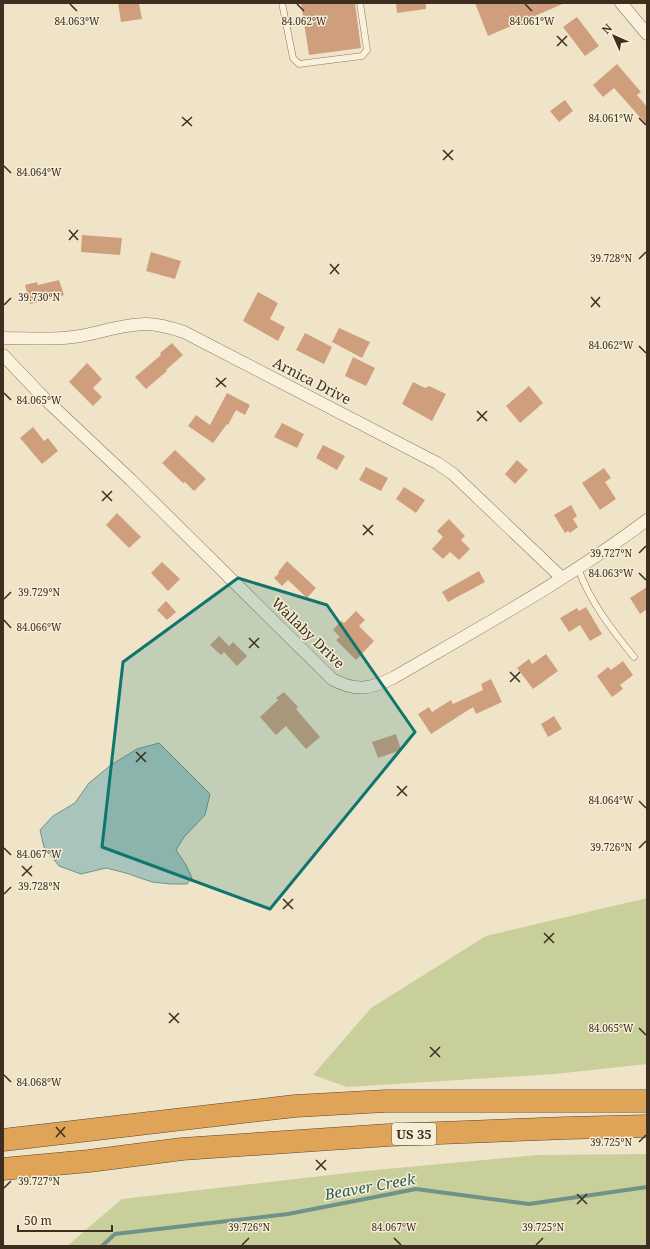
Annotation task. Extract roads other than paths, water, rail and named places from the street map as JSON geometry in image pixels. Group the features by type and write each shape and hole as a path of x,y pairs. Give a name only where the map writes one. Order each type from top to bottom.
{"highway":[{"path":"3,1140 295,1106 386,1101 647,1101"},
{"name":"US 35","path":"3,1169 89,1161 182,1149 389,1135 647,1126"}],"street":[{"path":"621,3 647,34"},
{"name":"Arnica Drive","path":"3,338 69,337 146,324 163,326 184,332 437,463 453,474 562,578"},
{"name":"Wallaby Drive","path":"3,355 45,399 131,480 332,679 342,685 361,688 372,687 393,678 562,578 616,544 647,520"}],"lane":[{"path":"282,3 293,58 299,64 362,56 367,50 360,3"},
{"path":"578,568 584,586 612,630 634,657"}],"water":[{"path":"159,743 210,794 205,815 184,837 176,850 186,865 192,878 187,884 171,884 152,882 106,868 81,874 59,866 44,847 40,830 53,816 75,803 89,783 111,765 137,749"}],"waterway":[{"name":"Beaver Creek","path":"102,1246 115,1234 288,1214 416,1189 529,1204 647,1187"}]}
